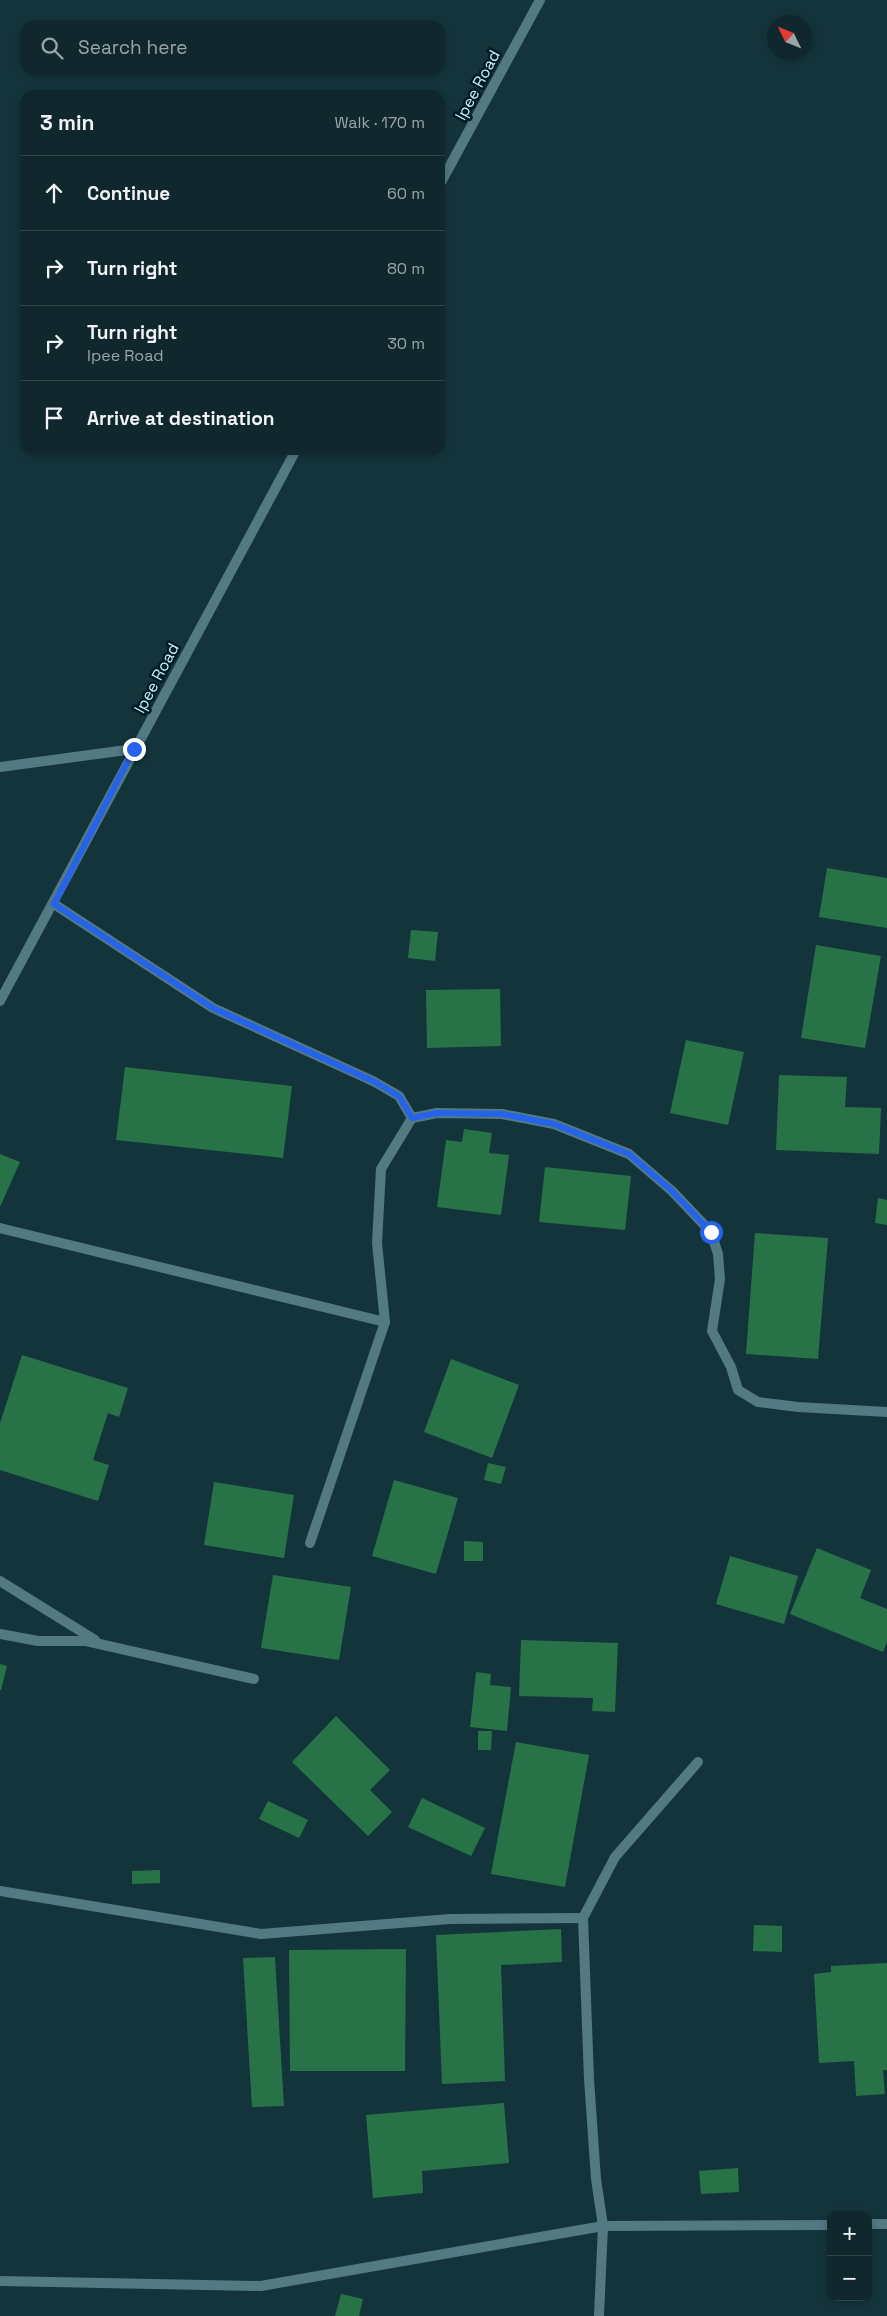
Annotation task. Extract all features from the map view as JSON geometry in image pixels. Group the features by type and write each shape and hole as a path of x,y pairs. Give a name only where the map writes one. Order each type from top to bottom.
{"street":[{"name":"Ipee Road","path":"445,175 540,0"},
{"name":"Ipee Road","path":"0,1000 54,904 134,749 293,455"},
{"path":"0,767 134,749"},
{"path":"54,904 213,1008 373,1081 399,1096 412,1118"},
{"path":"310,1543 385,1322 377,1243 381,1169 412,1118 437,1113 502,1114 554,1124 629,1154 672,1191 711,1232 718,1254 720,1279 712,1331 731,1368 738,1390 758,1402 798,1407 887,1412"},
{"path":"0,1228 385,1322"},
{"path":"0,1582 101,1644"},
{"path":"0,1634 38,1641 86,1641 254,1679"},
{"path":"599,2316 603,2226 596,2179 590,2097 583,1918 615,1858 698,1762"},
{"path":"0,1891 262,1934 450,1919 583,1918"},
{"path":"872,2224 887,2224"},
{"path":"0,2281 261,2286 603,2226 827,2225"}],"building":[{"path":"827,868 887,878 887,928 819,917"},
{"path":"411,930 438,932 435,961 408,958"},
{"path":"816,945 881,956 865,1048 801,1038"},
{"path":"500,989 501,1046 427,1048 426,990"},
{"path":"686,1040 744,1052 728,1125 670,1113"},
{"path":"125,1067 292,1086 283,1158 116,1140"},
{"path":"779,1075 847,1077 845,1107 881,1108 879,1154 776,1150"},
{"path":"464,1129 492,1133 489,1153 509,1155 501,1215 437,1207 446,1140 462,1142"},
{"path":"0,1154 20,1162 0,1207"},
{"path":"545,1167 631,1176 625,1230 539,1222"},
{"path":"878,1198 887,1200 887,1225 875,1223"},
{"path":"755,1233 828,1238 818,1359 746,1354"},
{"path":"22,1355 128,1388 119,1417 108,1413 93,1460 109,1465 98,1501 0,1470 0,1423"},
{"path":"451,1359 519,1385 492,1458 424,1432"},
{"path":"488,1463 506,1467 501,1484 484,1480"},
{"path":"394,1480 458,1498 436,1574 372,1556"},
{"path":"214,1482 294,1495 284,1558 204,1545"},
{"path":"464,1541 483,1542 483,1561 464,1561"},
{"path":"817,1548 871,1570 860,1598 887,1609 887,1642 883,1652 790,1614"},
{"path":"730,1556 798,1576 784,1624 716,1604"},
{"path":"273,1575 351,1587 339,1660 261,1648"},
{"path":"521,1640 618,1643 615,1712 592,1711 593,1698 519,1696"},
{"path":"0,1664 7,1666 1,1690 0,1690"},
{"path":"476,1672 491,1674 490,1685 511,1687 507,1731 470,1727"},
{"path":"336,1716 390,1770 370,1790 392,1812 368,1836 292,1762"},
{"path":"478,1731 492,1731 491,1750 478,1750"},
{"path":"516,1742 589,1755 565,1887 491,1874"},
{"path":"422,1798 485,1828 471,1856 408,1827"},
{"path":"268,1801 308,1820 299,1838 259,1819"},
{"path":"160,1870 160,1883 132,1884 132,1871"},
{"path":"754,1925 782,1926 782,1952 753,1951"},
{"path":"561,1929 562,1962 501,1965 505,2081 442,2084 436,1935"},
{"path":"406,1949 405,2071 290,2071 289,1950"},
{"path":"275,1957 284,2106 252,2107 243,1958"},
{"path":"887,1963 887,2070 883,2070 885,2094 856,2096 854,2061 819,2063 814,1974 831,1972 831,1966"},
{"path":"504,2103 509,2163 422,2171 423,2193 373,2198 366,2115"},
{"path":"738,2168 739,2192 701,2194 699,2171"},
{"path":"341,2294 363,2299 359,2316 335,2316"}],"route":[{"path":"134,749 54,904 213,1008 373,1081 399,1096 412,1118 437,1113 502,1114 554,1124 629,1154 672,1191 711,1232"}]}
